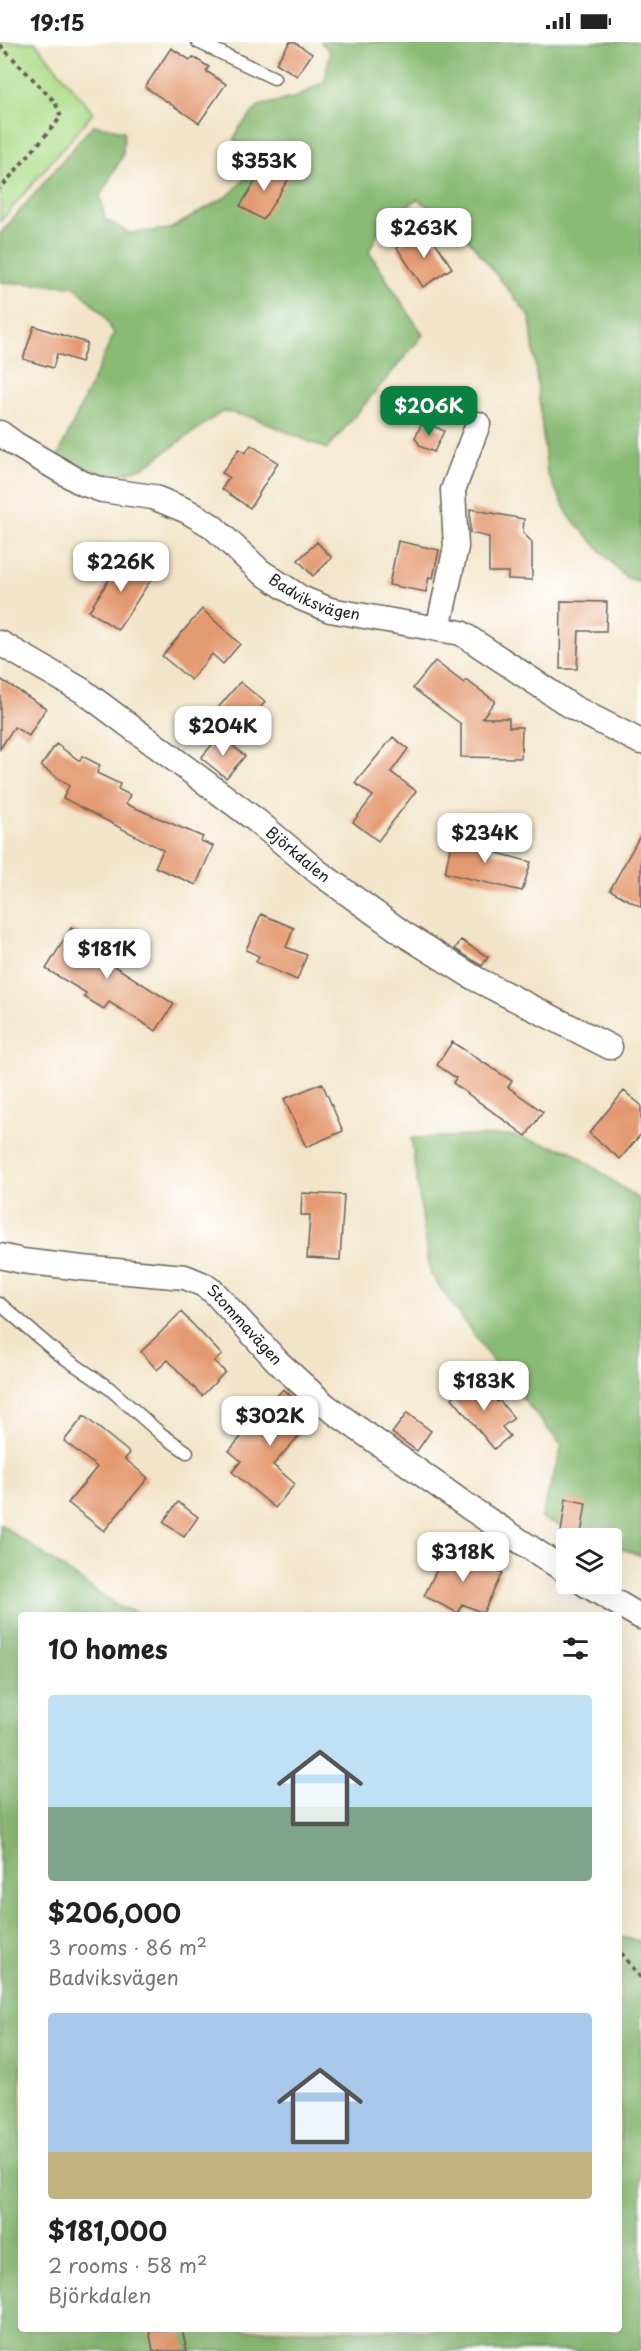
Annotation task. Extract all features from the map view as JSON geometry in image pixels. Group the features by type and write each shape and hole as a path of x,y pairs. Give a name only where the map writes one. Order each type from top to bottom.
{"street":[{"path":"438,629 456,547 453,490 478,424"},
{"name":"Badviksvägen","path":"0,433 82,483 102,490 153,497 188,510 212,525 260,571 302,598 330,610 461,633 574,708 641,742"},
{"name":"Björkdalen","path":"0,643 83,691 250,816 318,872 404,934 476,980 610,1047"},
{"name":"Stommavägen","path":"0,1256 82,1268 185,1277 202,1284 214,1293 278,1362 326,1406 470,1508 556,1565"},
{"path":"602,1594 641,1617"}],"lane":[{"path":"198,42 274,78"},
{"path":"0,1304 56,1352 110,1388 161,1434 187,1452"}],"path":[{"path":"0,45 55,102 61,117 0,189"},
{"path":"622,1954 641,1978"}],"green space":[{"path":"0,42 35,42 93,113 0,222"},
{"path":"321,42 641,42 641,582 625,577 569,516 547,473 530,317 465,235 418,199 383,222 369,252 423,335 327,449 254,418 223,411 144,467 113,477 57,458 114,334 102,313 74,286 0,282 0,234 93,125 124,131 123,155 100,196 105,219 129,233 170,229 229,195 261,163 234,139 240,127 259,106 297,97 325,81 330,52"},
{"path":"510,1135 571,1151 641,1201 641,1556 622,1549 622,1528 567,1528 541,1518 562,1446 496,1366 430,1273 411,1138"},
{"path":"0,1524 119,1607 139,1612 18,1612 18,2332 622,2332 622,1937 641,1941 641,2351 0,2351"}],"building":[{"path":"290,42 294,42 312,54 297,76 276,63"},
{"path":"171,48 190,60 193,57 209,67 206,71 226,84 199,123 145,87"},
{"path":"266,164 289,178 263,220 240,206"},
{"path":"422,232 429,243 434,240 452,268 423,287 397,248"},
{"path":"34,326 87,343 81,362 57,354 53,368 23,359"},
{"path":"423,421 444,431 434,452 421,447 415,438"},
{"path":"251,445 278,463 250,508 222,489 229,477 222,473 239,449 245,453"},
{"path":"470,509 524,519 523,533 532,542 532,580 508,579 508,572 489,572 489,537 470,533"},
{"path":"398,541 439,550 433,578 429,577 426,592 389,585"},
{"path":"317,542 332,558 313,576 298,560"},
{"path":"122,559 128,563 131,559 151,573 149,576 152,578 118,630 89,611"},
{"path":"561,601 607,602 606,631 579,631 577,669 560,669"},
{"path":"202,609 240,644 223,664 212,654 191,680 162,656"},
{"path":"435,661 464,683 466,680 495,701 482,718 509,718 509,727 522,727 521,758 461,757 461,724 413,688"},
{"path":"0,679 46,708 29,736 14,727 0,749"},
{"path":"240,682 265,702 238,736 212,715"},
{"path":"220,735 245,756 226,778 201,758"},
{"path":"393,737 408,749 391,772 416,791 378,841 353,822 373,796 355,783"},
{"path":"56,744 80,761 82,756 100,765 97,773 120,784 118,789 130,795 126,804 203,837 201,841 213,846 196,885 155,867 163,850 63,798 69,786 41,766"},
{"path":"453,834 483,840 482,849 531,862 522,891 445,873"},
{"path":"641,834 641,907 610,890"},
{"path":"261,914 294,928 286,947 307,955 297,980 256,962 259,956 246,950"},
{"path":"71,928 118,957 114,966 174,1004 156,1031 109,1002 104,1009 84,997 86,993 46,969"},
{"path":"461,940 488,957 482,966 455,949"},
{"path":"452,1042 512,1081 508,1087 543,1112 526,1136 453,1083 456,1078 437,1065"},
{"path":"322,1083 343,1131 306,1147 284,1099"},
{"path":"624,1091 641,1105 641,1134 620,1159 589,1133"},
{"path":"302,1193 344,1195 340,1260 307,1258 310,1215 301,1215"},
{"path":"181,1312 222,1355 214,1361 225,1372 202,1396 168,1360 157,1370 141,1352"},
{"path":"476,1378 514,1418 502,1427 510,1436 494,1449 452,1398"},
{"path":"283,1389 315,1418 273,1465 295,1484 275,1508 232,1472 241,1461 229,1451"},
{"path":"407,1413 431,1431 417,1451 392,1433"},
{"path":"84,1416 130,1453 125,1459 148,1478 104,1531 68,1503 97,1467 64,1441"},
{"path":"566,1499 586,1503 582,1528 562,1528"},
{"path":"178,1502 198,1517 184,1537 163,1522"},
{"path":"448,1547 502,1573 483,1612 462,1604 458,1612 456,1612 424,1596"},
{"path":"149,2332 182,2332 187,2351 153,2351"}]}
